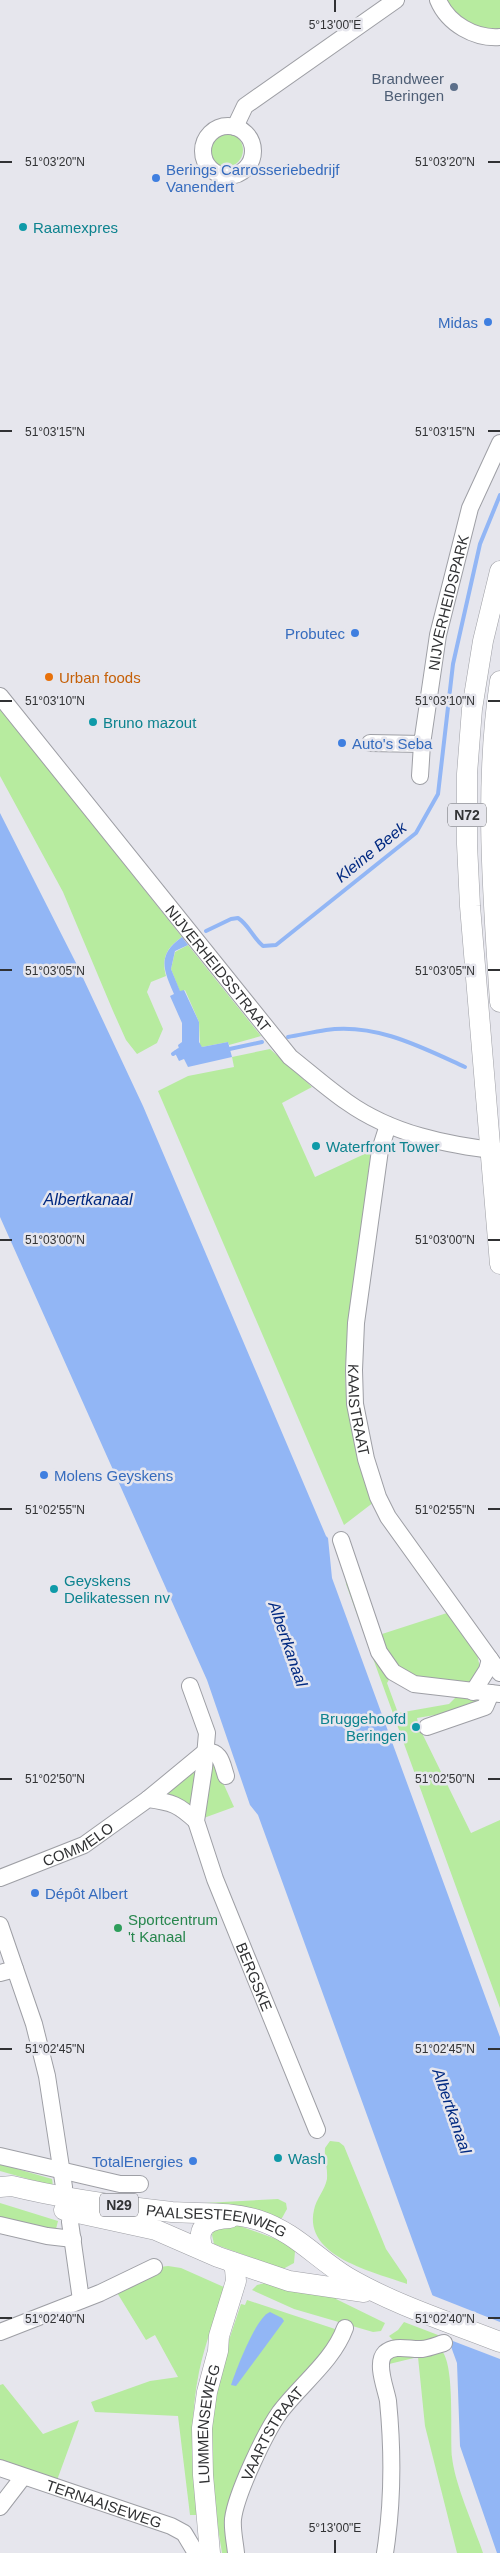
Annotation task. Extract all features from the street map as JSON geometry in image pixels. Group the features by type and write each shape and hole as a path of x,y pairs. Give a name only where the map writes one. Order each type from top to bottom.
{"main road":[{"name":"N72","path":"500,571 483,641 472,709 466,774 466,844 470,906 495,1150 500,1264"},
{"name":"N72","path":"500,681 490,774 490,843 500,1002"},
{"name":"PAALSESTEENWEG","path":"0,2189 12,2186 77,2200 158,2210 239,2215 272,2226 310,2248 333,2268 389,2299"},
{"name":"PAALSESTEENWEG","path":"0,2189 8,2197 156,2230 232,2262 267,2274 303,2284 348,2289 389,2299 500,2342"},
{"path":"203,2250 201,2237 206,2224 214,2219 239,2215"},
{"path":"267,2274 302,2273 310,2264 310,2248"},
{"name":"LUMMENSEWEG","path":"218,2351 219,2336 236,2281 232,2262"},
{"name":"LUMMENSEWEG","path":"210,2553 201,2455 202,2428 207,2392 218,2351 247,2284 267,2274"},
{"name":"LUMMENSEWEG","path":"206,2497 219,2553"}],"street":[{"path":"235,127 246,106 396,0"},
{"path":"438,0 453,22 462,28 485,36 500,37"},
{"name":"NIJVERHEIDSPARK","path":"420,776 422,744 438,635 470,508 500,443"},
{"name":"NIJVERHEIDSSTRAAT","path":"0,696 290,1057 349,1103 388,1125 429,1140 495,1150"},
{"path":"370,743 422,744"},
{"name":"KAAISTRAAT","path":"388,1125 380,1150 356,1323 355,1404 366,1459 378,1497 388,1517 500,1673"},
{"path":"341,1540 379,1652 386,1664 401,1677 414,1684 496,1694"},
{"path":"472,1692 487,1670 490,1659"},
{"path":"190,1686 207,1733 196,1821"},
{"path":"427,1727 485,1707 496,1694"},
{"path":"206,1752 212,1751 218,1755 226,1776"},
{"name":"COMMELO","path":"0,1878 84,1845 148,1799 206,1752"},
{"path":"148,1799 169,1802 181,1807 196,1821"},
{"name":"BERGSKE","path":"196,1821 215,1879 317,2130"},
{"path":"0,1925 7,1970 34,2024 47,2076 64,2188"},
{"name":"PAALSESTEENWEG","path":"0,2156 120,2184 140,2184"},
{"path":"0,2225 47,2236 71,2230 81,2300"},
{"path":"0,2332 81,2300 154,2267"},
{"name":"VAARTSTRAAT","path":"236,2553 232,2522 235,2505 254,2462 280,2412 329,2356 341,2339 345,2328"},
{"path":"385,2553 390,2523 392,2458 388,2399 382,2361 386,2353 395,2348 420,2349 444,2343"},
{"name":"TERNAAISEWEG","path":"0,2468 172,2526 184,2532 196,2553"},
{"path":"0,2508 23,2477"}],"green space":[{"path":"445,0 500,0 500,30 482,28 468,23"},
{"path":"226,133 238,138 243,150 238,162 226,167 214,162 209,150 214,138"},
{"path":"0,708 182,937 172,945 166,954 164,964 166,976 151,982 147,992 163,1029 157,1043 137,1054 126,1040 63,892 0,776"},
{"path":"188,945 261,1036 229,1045 228,1042 202,1047 200,1045 199,1022 185,990 180,992 171,969 175,952"},
{"path":"270,1049 312,1087 282,1103 315,1177 371,1151 349,1324 345,1371 346,1392 353,1437 374,1502 344,1525 158,1091 188,1076 234,1067 232,1057"},
{"path":"345,1571 390,1678 387,1683 398,1713 449,1704 456,1697 478,1698 479,1700 441,1714 417,1718 418,1723 415,1726 420,1729 471,1833 500,1820 500,2008 346,1584"},
{"path":"447,1613 477,1654 481,1672 471,1682 459,1684 418,1678 401,1670 391,1658 382,1634"},
{"path":"211,1756 234,1807 201,1819"},
{"path":"197,1770 194,1807 169,1796 168,1791"},
{"path":"330,2141 339,2142 344,2146 386,2249 407,2280 407,2284 344,2260 330,2251 319,2240 314,2226 314,2210 327,2179 325,2148"},
{"path":"0,2164 52,2179 53,2186 0,2171"},
{"path":"278,2199 286,2203 287,2209 282,2218 276,2220 204,2203"},
{"path":"0,2203 58,2221 56,2229 47,2231 0,2221"},
{"path":"237,2225 290,2244 295,2251 294,2263 283,2269 214,2244 212,2235 214,2229"},
{"path":"160,2267 181,2268 226,2288 204,2350 196,2390 193,2443 199,2515 190,2515 178,2416 95,2412 91,2402 150,2381 178,2377 155,2335 146,2340 116,2291"},
{"path":"265,2283 338,2294 336,2299 385,2323 381,2331 373,2332 294,2309 252,2290 257,2285"},
{"path":"247,2300 337,2331 259,2444 232,2553 222,2553 217,2522 209,2433 225,2352 241,2304 245,2305"},
{"path":"404,2322 438,2335 437,2339 398,2345 389,2336 398,2330"},
{"path":"442,2351 449,2371 454,2468 483,2553 457,2553 425,2426 418,2357 385,2365 388,2355"},
{"path":"3,2384 43,2434 79,2420 56,2483 0,2463 0,2385"}],"water":[{"name":"Albertkanaal","path":"0,813 76,963 143,1106 328,1538 332,1578 500,2037 500,2553 497,2553 460,2446 457,2363 258,1815 250,1805 207,1680 0,1217"},
{"path":"182,937 188,945 175,951 171,969 180,991 184,990 199,1022 199,1042 202,1047 228,1042 232,1057 188,1067 184,1059 179,1061 174,1051 179,1049 178,1045 182,1042 182,1023 170,996 174,994 164,963 169,950"},
{"path":"270,2312 284,2321 236,2386 231,2385 253,2333 259,2323"}],"pier":[{"path":"429,2294 500,2322 500,2359 445,2338"}],"waterway":[{"name":"Kleine Beek","path":"206,931 231,919 238,918 263,946 276,945 416,833 438,794 453,664 480,544 500,495"},
{"path":"288,1037 326,1030 363,1030 398,1038 465,1067"},
{"path":"225,1050 262,1042"},
{"name":"Kleine Beek","path":"173,1054 179,1050"}],"place":[{"name":"Brandweer Beringen","path":"454,87"},
{"name":"Berings Carrosseriebedrijf Vanendert","path":"156,178"},
{"name":"Raamexpres","path":"23,227"},
{"name":"Midas","path":"488,322"},
{"name":"Probutec","path":"355,633"},
{"name":"Urban foods","path":"49,677"},
{"name":"Bruno mazout","path":"93,722"},
{"name":"Auto's Seba","path":"342,743"},
{"name":"Waterfront Tower","path":"316,1146"},
{"name":"Molens Geyskens","path":"44,1475"},
{"name":"Geyskens Delikatessen nv","path":"54,1589"},
{"name":"Bruggehoofd Beringen","path":"416,1727"},
{"name":"Dépôt Albert","path":"35,1893"},
{"name":"Sportcentrum 't Kanaal","path":"118,1928"},
{"name":"Wash","path":"278,2158"},
{"name":"TotalEnergies","path":"193,2161"}]}
